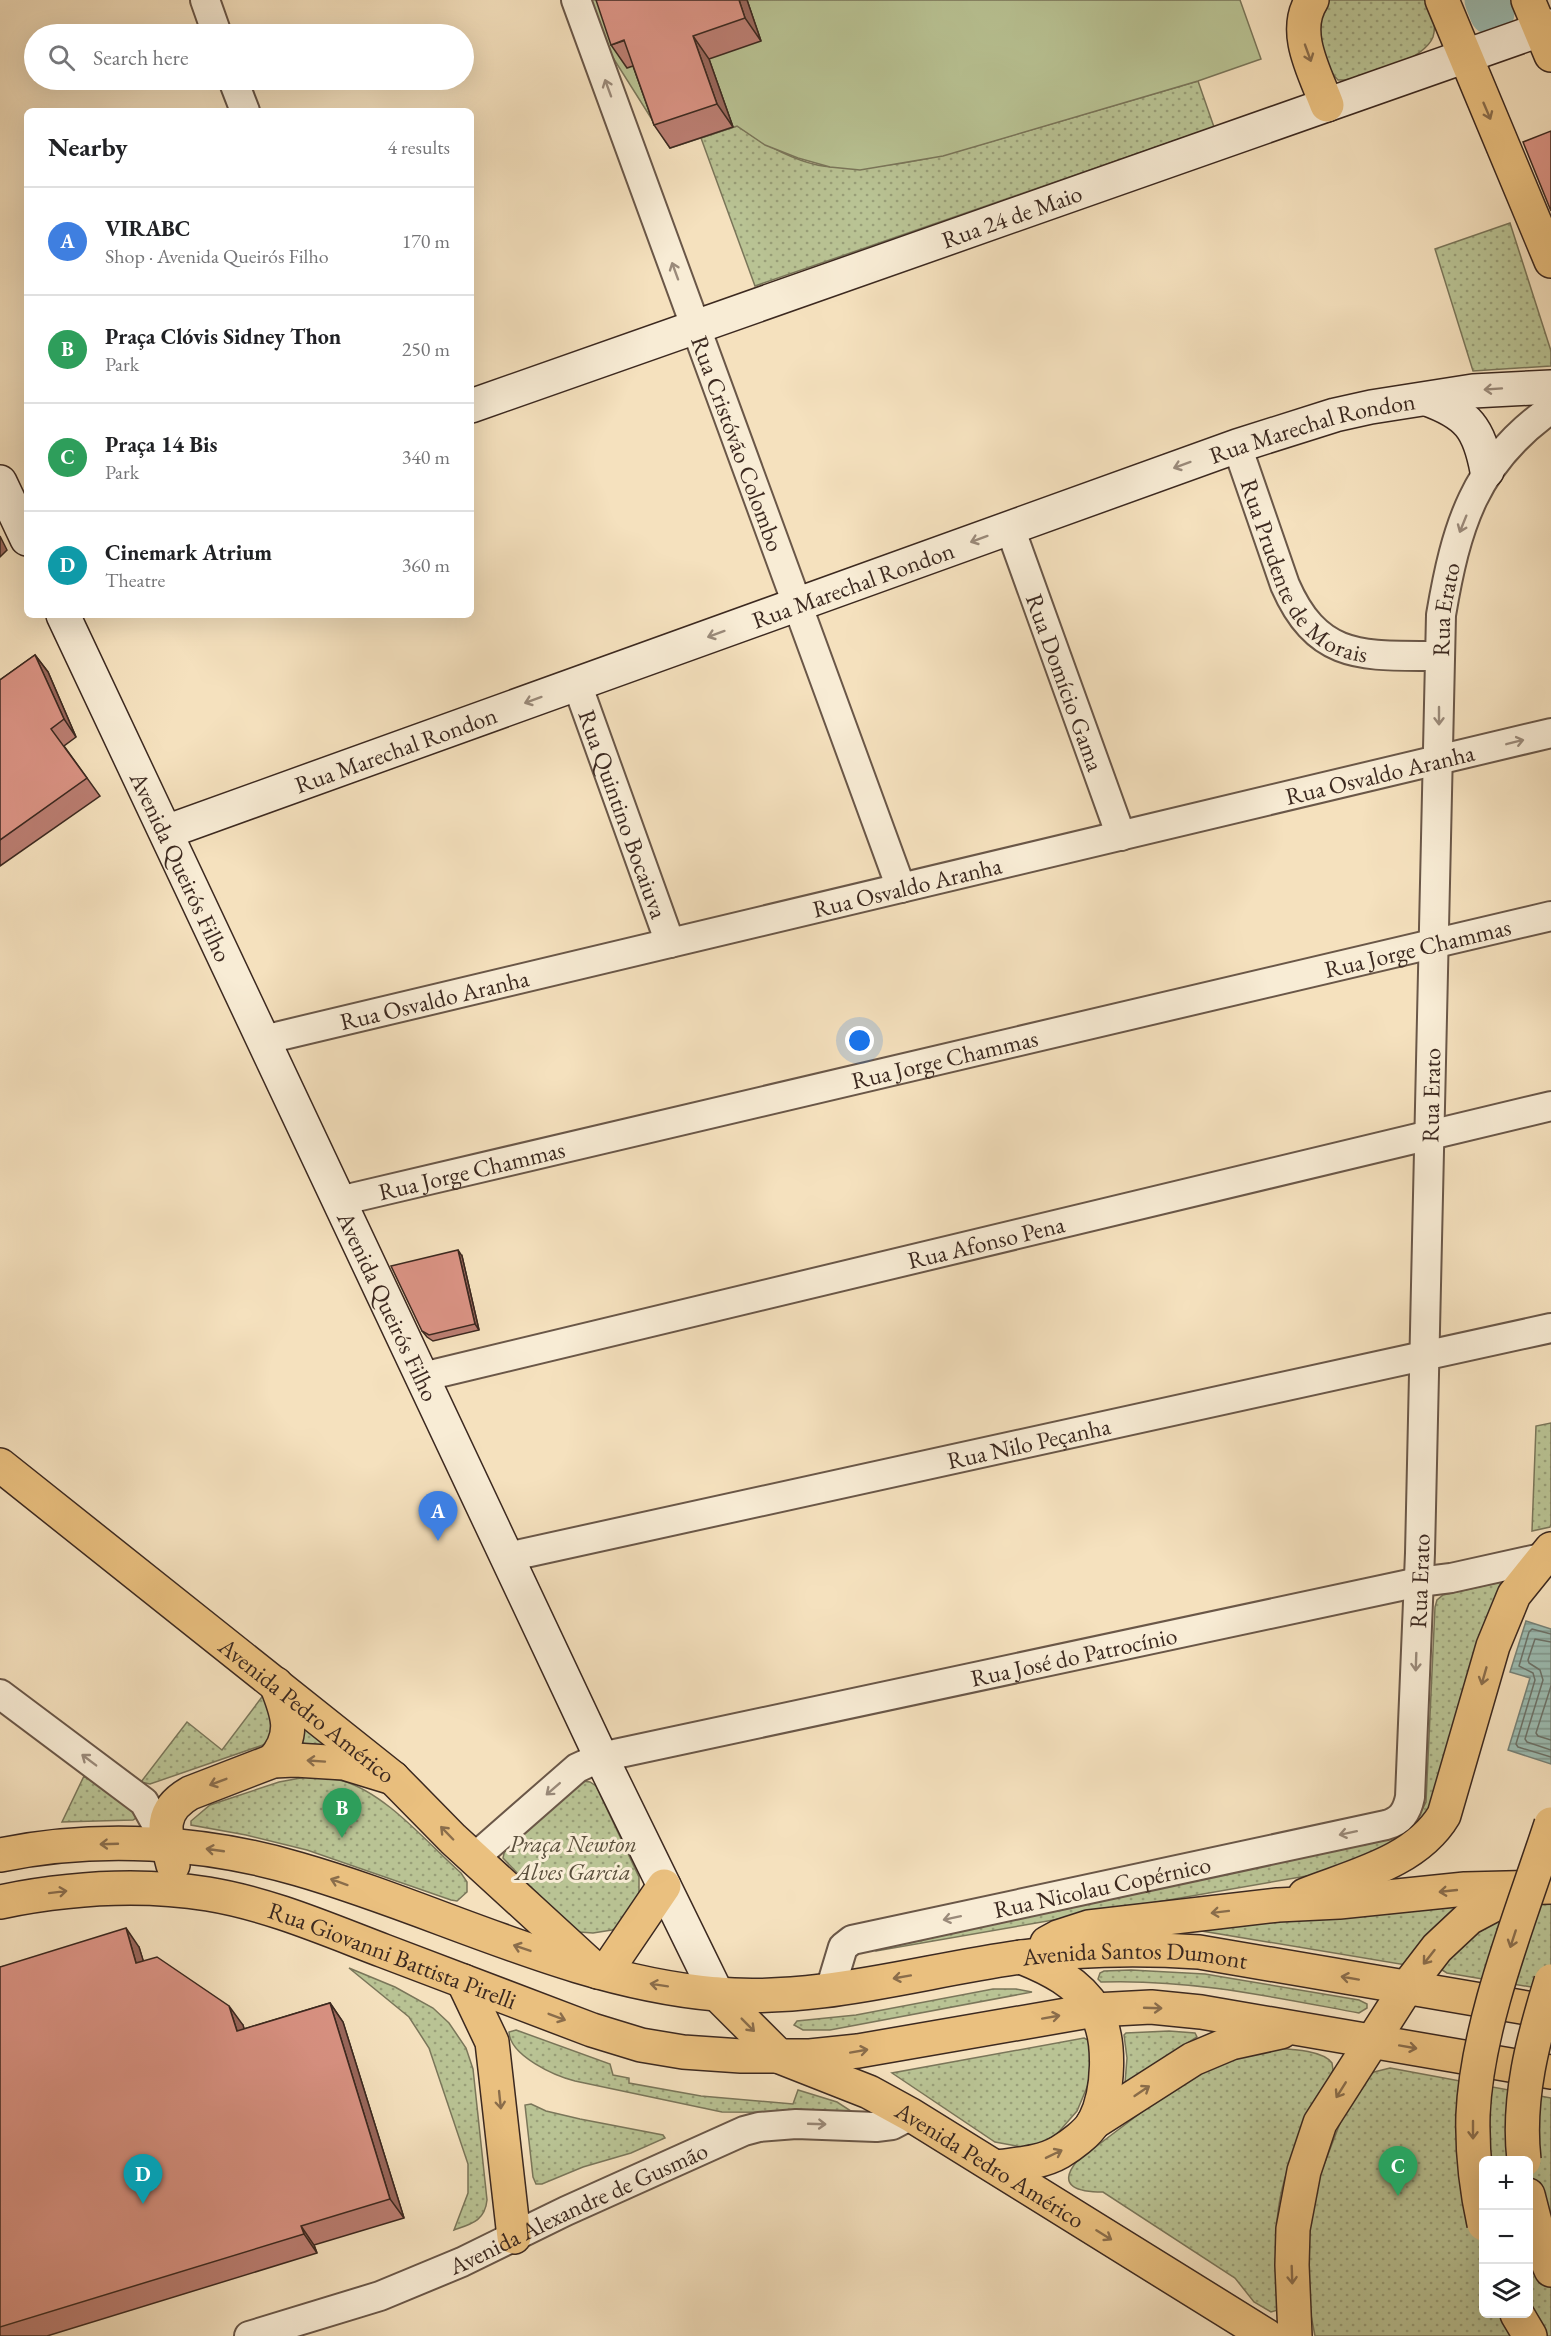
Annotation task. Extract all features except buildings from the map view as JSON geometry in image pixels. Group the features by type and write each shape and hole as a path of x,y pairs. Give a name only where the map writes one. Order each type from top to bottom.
{"main road":[{"path":"1311,0 1303,20 1305,43 1327,105"},
{"path":"1442,0 1474,53 1551,261"},
{"path":"1528,0 1541,37"},
{"name":"Avenida Pedro Américo","path":"0,1465 393,1778 473,1859 601,1973"},
{"path":"1278,1905 1411,1850 1437,1826 1444,1815 1492,1646 1502,1620 1514,1595 1549,1553"},
{"path":"273,1761 280,1752 288,1731 284,1704 276,1684"},
{"path":"179,1891 168,1845 166,1822 169,1811 178,1800 190,1793 273,1761 344,1763 393,1778"},
{"path":"1481,2210 1473,2153 1473,2114 1478,2076 1502,1974 1551,1824"},
{"name":"Rua Giovanni Battista Pirelli","path":"0,1854 28,1849 128,1843 168,1845 231,1853 300,1869 533,1952 601,1973 653,1985 717,1994"},
{"path":"601,1973 664,1886"},
{"name":"Rua Giovanni Battista Pirelli","path":"0,1902 55,1892 99,1888 179,1891 233,1899 292,1915 592,2030 641,2045 702,2054 780,2057"},
{"path":"1022,1957 1058,1937 1089,1927 1278,1905 1339,1902 1465,1889 1539,1888"},
{"path":"1295,2336 1293,2229 1304,2171 1320,2123 1407,1987 1437,1948 1468,1918 1539,1888"},
{"name":"Avenida Santos Dumont","path":"717,1994 772,1995 830,1990 1022,1957 1146,1948 1199,1952 1551,2012"},
{"path":"1022,1957 1049,1968 1064,1978 1095,2010 1106,2048 1106,2065 1103,2092 1093,2123"},
{"path":"463,1981 478,2010 494,2052 514,2237"},
{"path":"1524,2156 1522,2117 1525,2084 1532,2048 1551,1981"},
{"name":"Avenida Pedro Américo","path":"717,1994 780,2057 869,2092 911,2115 1267,2336"},
{"name":"Avenida Santos Dumont","path":"780,2057 834,2055 1124,2007 1176,2009 1372,2040 1551,2072"},
{"path":"997,2167 1027,2163 1059,2153 1093,2123 1172,2071 1210,2051 1231,2043 1299,2028"},
{"path":"1532,2210 1551,2271"},
{"path":"1520,2318 1530,2336"}],"street":[{"path":"205,0 213,24"},
{"name":"Rua Cristóvão Colombo","path":"576,0 901,888"},
{"name":"Rua 24 de Maio","path":"474,405 1474,53 1541,37"},
{"path":"237,90 244,108"},
{"name":"Rua Marechal Rondon","path":"166,832 1237,446 1335,415 1473,391 1551,387"},
{"path":"1427,399 1451,408 1474,430 1482,445 1487,471"},
{"name":"Rua Erato","path":"1403,1815 1410,1797 1419,1582 1442,615 1449,569 1475,492 1502,451 1551,409"},
{"name":"Rua Prudente de Morais","path":"1237,446 1285,585 1305,622 1321,637 1336,646 1354,651 1374,655 1440,656"},
{"path":"0,482 24,533"},
{"name":"Rua Domício Gama","path":"1010,528 1121,836"},
{"name":"Avenida Queirós Filho","path":"64,618 601,1757 717,1994"},
{"name":"Rua Quintino Bocaiuva","path":"578,684 670,943"},
{"name":"Rua Osvaldo Aranha","path":"263,1040 1551,733"},
{"name":"Rua Jorge Chammas","path":"339,1201 1551,916"},
{"name":"Rua Afonso Pena","path":"422,1377 1551,1106"},
{"name":"Rua Nilo Peçanha","path":"507,1557 1551,1328"},
{"name":"Rua José do Patrocínio","path":"601,1757 1419,1582 1450,1578 1549,1553"},
{"path":"0,1694 144,1802 150,1809 168,1845"},
{"path":"473,1859 577,1768 601,1757"},
{"name":"Rua Nicolau Copérnico","path":"830,1990 843,1947 852,1940 1386,1826 1403,1815"},
{"name":"Avenida Alexandre de Gusmão","path":"249,2336 380,2296 733,2136 759,2127 796,2124 876,2127 892,2125 911,2115"}],"green space":[{"path":"591,0 1240,0 1261,59 1198,81 943,156 860,170 830,167 798,158 765,145 737,126 670,148 610,53"},
{"path":"1330,0 1428,0 1434,23 1433,37 1418,54 1405,61 1376,73 1338,80 1325,59 1317,34 1320,15"},
{"path":"1198,81 1214,127 755,286 701,138 737,126 770,146 807,162 832,167 882,166 955,152"},
{"path":"1510,223 1551,351 1551,366 1473,371 1435,249"},
{"path":"1551,1423 1551,1524 1550,1527 1532,1531 1536,1426"},
{"path":"1501,1582 1433,1803 1422,1820 1389,1847 1318,1874 876,1951 863,1944 1403,1833 1415,1823 1426,1802 1437,1600 1443,1595"},
{"path":"265,1693 271,1699 272,1737 263,1745 150,1784 141,1782 187,1722 222,1750"},
{"path":"302,1724 334,1747 295,1745"},
{"path":"84,1776 137,1811 136,1818 133,1820 62,1822"},
{"path":"306,1777 343,1781 359,1787 391,1808 461,1873 467,1882 467,1892 457,1901 451,1900 307,1850 246,1835 191,1825 191,1821 210,1805 279,1782"},
{"name":"Praça Newton Alves Garcia","path":"582,1781 596,1786 639,1877 639,1898 620,1927 593,1933 579,1932 567,1925 503,1858 505,1849"},
{"path":"1456,1899 1457,1907 1406,1965 1202,1931 1202,1927"},
{"path":"1551,1903 1551,1986 1543,1989 1447,1973 1442,1970 1442,1965 1478,1926 1535,1905"},
{"path":"349,1968 395,1987 433,2008 449,2023 466,2048 473,2069 487,2200 483,2213 476,2221 454,2230 468,2193 468,2164 429,2048 409,2017"},
{"path":"1131,1970 1205,1974 1359,2000 1367,2004 1367,2008 1359,2013 1231,1990 1167,1983 1101,1982 1098,1979 1100,1973 1104,1971"},
{"path":"993,1989 1032,1992 830,2030 803,2030 794,2025 797,2021 856,2015"},
{"path":"516,2030 610,2064 613,2075 629,2078 629,2083 701,2096 793,2104 798,2090 837,2102 854,2113 722,2112 575,2081 556,2075 525,2057 511,2041 509,2032"},
{"path":"1169,2031 1195,2033 1197,2037 1125,2083 1127,2058 1124,2035 1126,2033"},
{"path":"1084,2038 1090,2041 1090,2080 1077,2111 1056,2135 1037,2145 1022,2147 995,2142 892,2073"},
{"path":"1274,2048 1321,2055 1332,2063 1333,2070 1330,2081 1294,2154 1282,2190 1276,2228 1280,2305 1278,2310 1271,2312 1254,2302 1235,2278 1103,2192 1074,2187 1069,2177 1077,2161 1176,2086 1210,2065"},
{"path":"1390,2068 1551,2098 1551,2336 1315,2336 1310,2310 1308,2239 1315,2188 1342,2118 1366,2077 1374,2072"},
{"path":"531,2104 546,2111 663,2135 665,2138 631,2153 583,2167 542,2184 536,2184 533,2177 525,2105"}],"water":[{"path":"1526,1621 1551,1629 1551,1764 1508,1750 1530,1678 1510,1672"}],"waterway":[{"path":"1487,0 1492,13"}],"place":[{"name":"VIRABC","path":"438,1541"},
{"name":"Praça Clóvis Sidney Thon","path":"342,1838"},
{"name":"Praça 14 Bis","path":"1398,2196"},
{"name":"Cinemark Atrium","path":"143,2204"}]}
